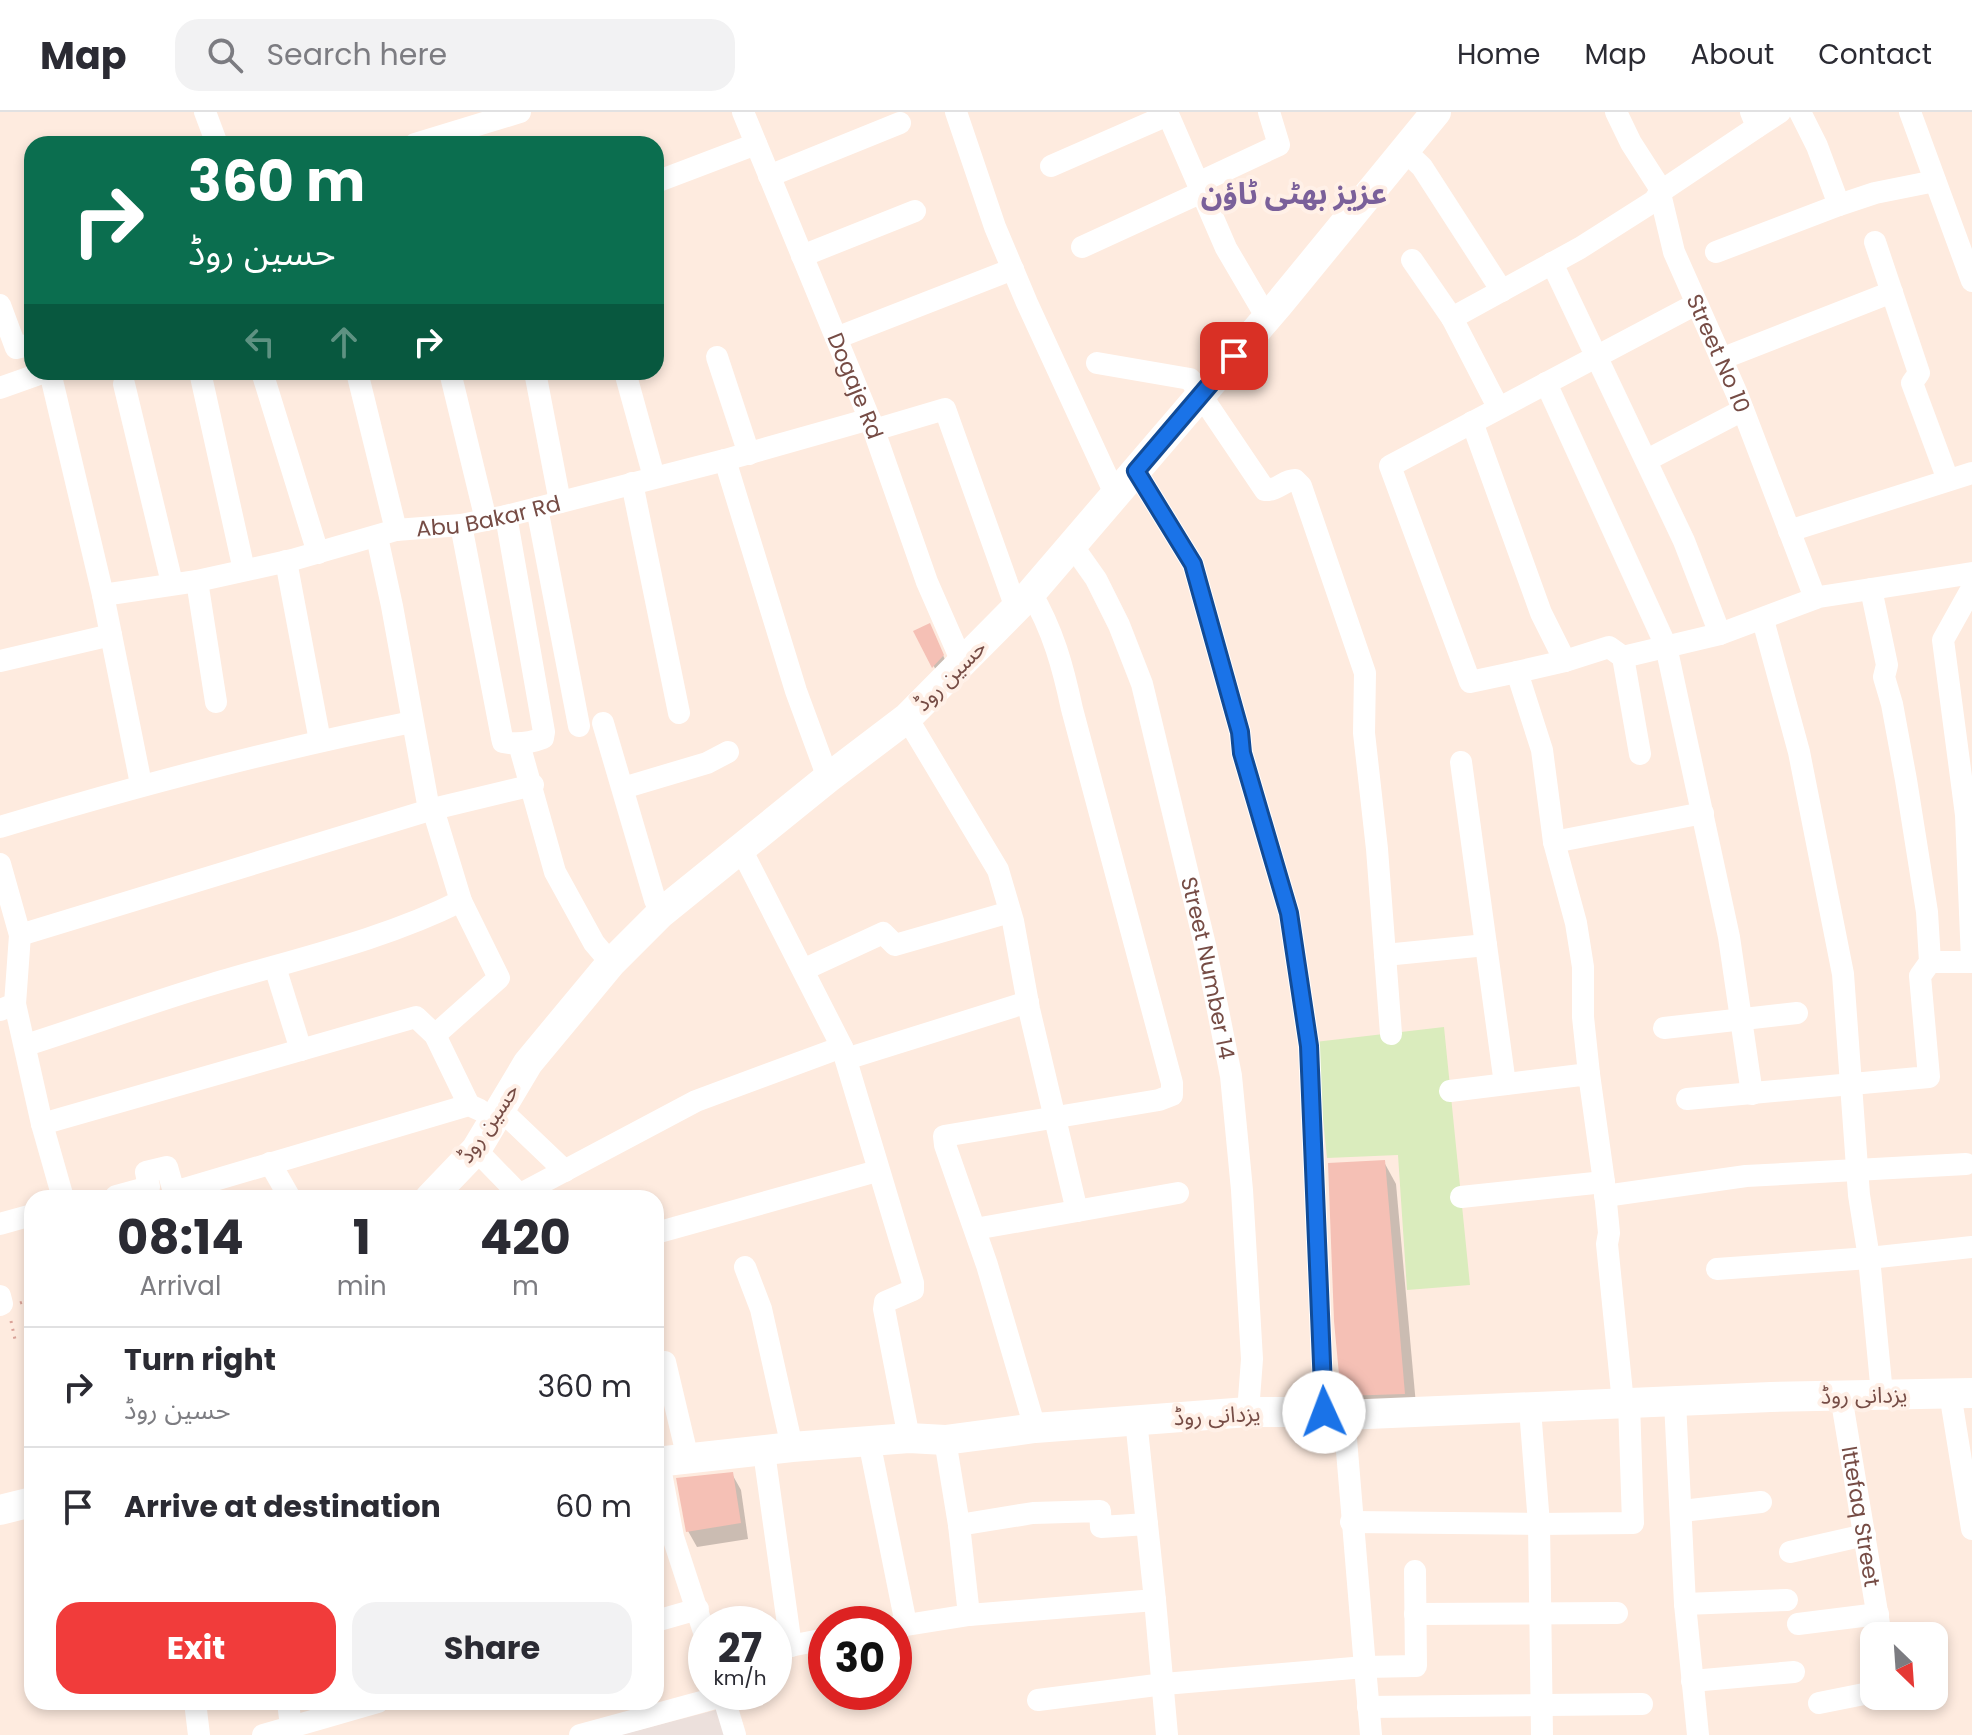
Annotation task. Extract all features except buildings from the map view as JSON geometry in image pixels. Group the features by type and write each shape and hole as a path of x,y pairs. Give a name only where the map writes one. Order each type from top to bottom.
{"street":[{"path":"205,112 214,136"},
{"path":"431,136 460,121 520,112"},
{"name":"Dogaje Rd","path":"743,112 872,425 927,582 962,662"},
{"path":"956,112 995,227 1115,494"},
{"path":"1082,247 1279,145 1269,112"},
{"name":"Street No 10","path":"1616,112 1631,143 1658,185 1674,252 1743,410 1815,598"},
{"path":"1452,318 1552,263 1654,201 1660,192 1754,120 1780,112"},
{"path":"1800,112 1817,146 1839,205"},
{"path":"1910,112 1972,281"},
{"path":"1051,166 1168,113 1226,248 1267,318"},
{"name":"حسین روڈ","path":"438,1190 476,1150 488,1110 611,963 661,913 907,718 1024,600 1267,318 1404,150 1427,116"},
{"path":"769,176 900,123"},
{"path":"664,179 756,144"},
{"path":"1404,150 1422,167 1502,291"},
{"path":"1716,252 1875,193 1935,181"},
{"path":"802,256 915,211"},
{"path":"1875,242 1919,373 1912,383 1948,480"},
{"path":"1412,260 1452,318 1498,407"},
{"path":"1552,263 1684,541 1720,634"},
{"path":"836,338 1013,269"},
{"path":"1721,359 1892,292"},
{"path":"1640,754 1623,657 1609,647 1565,661 1470,682 1390,466 1696,304"},
{"path":"0,305 16,348 24,346"},
{"path":"717,357 749,454"},
{"path":"1097,363 1185,377 1201,394 1265,490 1274,489 1289,480 1295,480 1301,486 1365,673 1364,733 1377,849 1391,1034"},
{"path":"0,388 24,380"},
{"path":"50,380 103,595 141,784"},
{"path":"202,380 244,570"},
{"path":"264,380 318,553"},
{"path":"358,380 386,534 392,606 428,804 433,809 461,901 499,978 435,1035"},
{"path":"453,380 496,518 544,732 543,738 538,740 519,744 503,742 461,525"},
{"path":"537,380 560,502"},
{"path":"627,380 654,477"},
{"path":"1546,383 1666,646 1729,937 1752,1094"},
{"path":"124,384 172,583"},
{"name":"Abu Bakar Rd","path":"103,595 197,581 386,534 496,518 654,477 945,409 1024,600"},
{"path":"1647,460 1743,410"},
{"path":"1472,422 1541,613 1565,661"},
{"path":"725,460 796,691 828,778"},
{"path":"1136,471 1193,564 1240,732 1242,753 1289,913 1309,1046 1334,1414 1351,1522 1371,1735"},
{"path":"1789,531 1972,473"},
{"path":"632,483 679,713"},
{"path":"537,508 579,726"},
{"name":"Street Number 14","path":"1072,545 1096,579 1142,684 1180,852 1205,945 1231,1076 1238,1147 1252,1359 1248,1412"},
{"path":"286,561 320,741"},
{"path":"1623,657 1720,634 1815,598 1972,573"},
{"path":"197,581 216,702"},
{"path":"1930,962 1972,961 1966,815 1943,640 1972,588"},
{"path":"1687,1099 1929,1077 1920,976 1930,962 1927,912 1906,780 1884,677 1887,665 1871,589"},
{"path":"1024,600 1046,619 1061,656 1072,709 1172,1083 1172,1095 1159,1100 944,1136 1035,1428"},
{"path":"1763,620 1799,752 1843,974 1858,1171 1882,1394"},
{"path":"0,661 111,635"},
{"path":"1351,1522 1633,1523 1626,1403 1583,1017 1583,967 1576,923 1554,842 1542,750 1517,672"},
{"path":"907,718 998,870 1077,1211"},
{"path":"0,827 141,784 412,722"},
{"path":"603,723 661,913"},
{"path":"519,744 555,872 594,943 611,963"},
{"path":"623,788 707,763 728,752"},
{"path":"1461,762 1505,1084"},
{"path":"20,935 433,809 533,785"},
{"path":"1554,842 1703,813"},
{"path":"741,849 805,969 844,1053 913,1283 913,1290 890,1298 885,1302 884,1309 909,1438"},
{"path":"0,864 20,935 8,1007 26,1045 42,1124 61,1190"},
{"path":"26,1045 207,985 275,967 424,919 461,901"},
{"path":"805,969 883,933 895,945 1010,912"},
{"path":"1385,955 1486,945"},
{"path":"275,967 301,1050"},
{"path":"531,1190 696,1101 844,1053 1028,1002"},
{"path":"1664,1028 1797,1013"},
{"path":"42,1124 416,1017 435,1035 488,1110 565,1171"},
{"path":"1450,1091 1589,1074"},
{"path":"181,1190 270,1163 488,1110"},
{"path":"476,1150 514,1190"},
{"path":"270,1163 285,1190"},
{"path":"1461,1197 1966,1164"},
{"path":"138,1190 149,1187 146,1172 167,1167 173,1190"},
{"path":"664,1231 877,1171"},
{"path":"975,1229 1178,1193"},
{"path":"0,1224 24,1217"},
{"path":"1717,1269 1972,1247"},
{"path":"745,1267 761,1309 778,1449 781,1606"},
{"path":"0,1296 0,1305"},
{"path":"665,1362 673,1537 697,1606"},
{"path":"1961,1393 1972,1529"},
{"name":"یزدانی روڈ","path":"668,1461 869,1441 909,1438 945,1440 1035,1428 1248,1412 1334,1414 1530,1409 1626,1403 1961,1393"},
{"name":"Ittefaq Street","path":"1841,1396 1879,1622"},
{"path":"1675,1402 1685,1604 1698,1735"},
{"path":"1530,1409 1539,1524 1542,1735"},
{"path":"1136,1420 1167,1735"},
{"path":"945,1440 969,1615"},
{"path":"869,1441 897,1606"},
{"path":"1682,1511 1761,1502"},
{"path":"0,1510 24,1504"},
{"path":"959,1525 1033,1513 1100,1511 1101,1527 1147,1524"},
{"path":"1790,1552 1865,1535"},
{"path":"1038,1700 1164,1684 1365,1667 1416,1666 1415,1571"},
{"path":"912,1624 969,1615 1155,1600"},
{"path":"1685,1604 1787,1600"},
{"path":"664,1619 688,1612"},
{"path":"1415,1614 1617,1613"},
{"path":"1798,1624 1860,1625"},
{"path":"1692,1681 1794,1672"},
{"path":"1819,1703 1860,1695"},
{"path":"580,1735 688,1704"},
{"path":"1368,1707 1642,1704"},
{"path":"196,1710 199,1735"},
{"path":"289,1710 291,1727"},
{"path":"263,1735 350,1710"},
{"path":"728,1710 735,1735"}],"shaded area":[{"path":"716,1710 728,1710 735,1735 620,1735"}],"green space":[{"path":"1444,1027 1470,1285 1407,1290 1398,1155 1327,1158 1315,1042"}],"district":[{"name":"عزیز بھٹی ٹاؤن","path":"1294,194"}],"route":[{"path":"1234,356 1136,471 1193,564 1240,732 1242,753 1289,913 1309,1046 1324,1412"}]}
